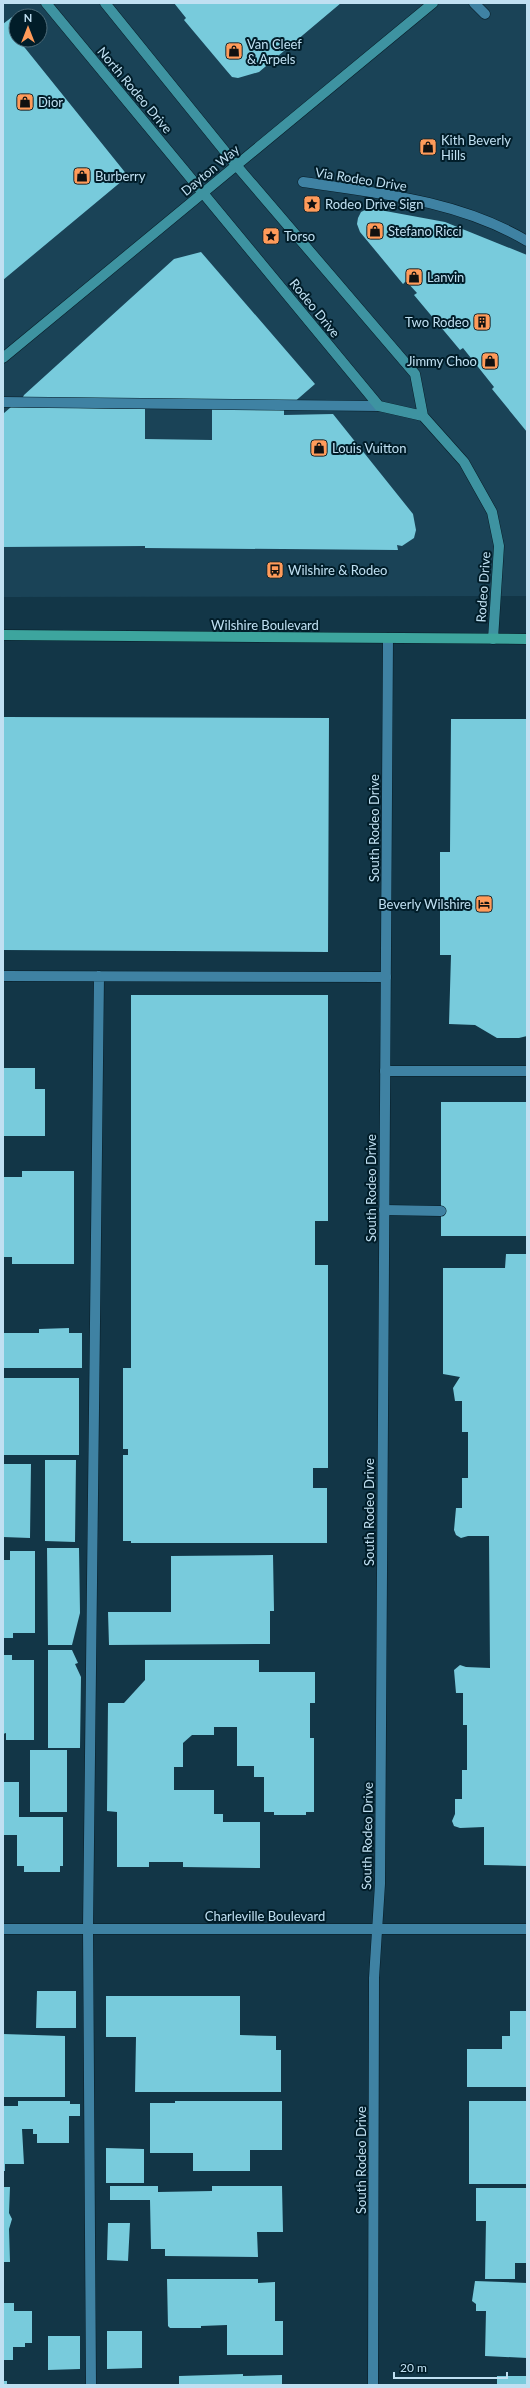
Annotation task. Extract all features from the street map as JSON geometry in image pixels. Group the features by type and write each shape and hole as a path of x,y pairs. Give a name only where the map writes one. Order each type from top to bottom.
{"main road":[{"name":"North Rodeo Drive","path":"46,3 203,193"},
{"path":"104,3 236,165 415,374 423,416 379,406"},
{"name":"Dayton Way","path":"3,358 433,3"},
{"name":"Rodeo Drive","path":"203,193 379,406"},
{"name":"Rodeo Drive","path":"423,416 464,462 492,512 499,546 493,639"},
{"name":"Wilshire Boulevard","path":"3,635 527,639"}],"street":[{"path":"474,3 485,14"},
{"name":"Via Rodeo Drive","path":"303,182 373,192 463,212 510,231 527,241"},
{"path":"3,402 379,406"},
{"name":"South Rodeo Drive","path":"373,2385 374,1978 380,1884 388,638"},
{"path":"3,976 386,977"},
{"path":"91,2385 88,1929 99,976"},
{"path":"385,1071 527,1071"},
{"path":"384,1210 441,1211"},
{"name":"Charleville Boulevard","path":"3,1929 527,1929"}],"shaded area":[{"path":"3,3 527,3 527,596 3,597"}],"building":[{"path":"174,3 341,3 259,72 238,78 232,77 226,70 184,20 186,18"},
{"path":"8,20 8,48 25,48 128,176 3,280 3,24"},
{"name":"Two Rodeo","path":"369,208 445,222 527,255 527,432 492,389 494,387 463,348 460,350 414,295 417,293 406,281 403,284 360,232 357,224 358,218 361,212"},
{"path":"201,252 315,384 292,404 21,401 24,395 174,259"},
{"path":"11,407 145,409 145,439 212,440 212,409 284,409 284,415 333,414 413,514 416,530 414,538 402,546 397,545 398,550 145,548 145,546 3,547 3,414"},
{"path":"3,717 329,718 328,952 3,950"},
{"name":"Beverly Wilshire","path":"451,719 527,719 527,1036 519,1038 497,1038 475,1025 449,1024 451,955 440,955 440,852 450,852"},
{"path":"131,995 328,995 328,1221 315,1221 315,1265 328,1265 328,1468 313,1468 313,1488 327,1488 327,1543 131,1543 131,1541 123,1541 123,1455 128,1455 128,1449 123,1449 123,1368 131,1368"},
{"path":"3,1068 35,1068 35,1089 45,1089 45,1136 3,1136"},
{"path":"441,1102 527,1102 527,1236 441,1236"},
{"path":"22,1171 74,1171 74,1264 12,1264 12,1257 3,1257 3,1177 22,1177"},
{"path":"506,1254 527,1254 527,1866 484,1865 484,1827 460,1828 454,1826 452,1821 455,1814 455,1799 462,1799 462,1770 467,1770 467,1725 463,1725 463,1693 456,1693 454,1670 460,1665 466,1667 490,1668 489,1536 468,1536 461,1538 456,1535 454,1530 456,1508 462,1508 462,1478 468,1478 468,1432 462,1432 462,1401 455,1401 453,1388 460,1377 443,1374 443,1268 505,1268"},
{"path":"69,1328 69,1333 82,1333 82,1368 3,1368 3,1333 39,1333 39,1329"},
{"path":"3,1378 79,1378 79,1455 3,1455"},
{"path":"45,1460 76,1460 75,1542 45,1541"},
{"path":"3,1464 31,1464 30,1538 3,1537"},
{"path":"47,1548 79,1548 80,1613 72,1645 48,1645"},
{"path":"10,1551 35,1551 35,1633 13,1633 13,1638 3,1638 3,1560 10,1560"},
{"path":"273,1555 274,1611 270,1611 270,1644 109,1645 108,1612 171,1612 171,1556"},
{"path":"48,1650 72,1650 78,1663 75,1664 81,1677 80,1748 48,1748"},
{"path":"3,1655 12,1655 12,1660 34,1660 34,1740 6,1740 6,1733 3,1734"},
{"path":"145,1660 259,1660 259,1672 315,1672 315,1703 310,1703 310,1738 314,1738 314,1812 306,1812 306,1815 274,1815 274,1812 264,1812 264,1777 254,1777 254,1766 237,1766 237,1727 214,1727 214,1735 192,1735 183,1743 183,1767 174,1767 174,1790 214,1790 214,1814 223,1814 223,1822 260,1822 260,1868 183,1867 183,1862 149,1862 149,1867 117,1867 117,1812 107,1811 108,1703 124,1703 145,1680"},
{"path":"30,1750 67,1750 67,1812 30,1812"},
{"path":"3,1782 19,1782 19,1817 63,1817 63,1866 60,1866 60,1872 24,1872 24,1866 17,1866 17,1835 3,1835"},
{"path":"37,1991 76,1991 76,2028 36,2028"},
{"path":"106,1996 240,1996 240,2035 276,2036 276,2050 281,2050 281,2092 135,2092 136,2037 106,2037"},
{"path":"510,2011 527,2011 527,2087 467,2087 467,2049 502,2049 502,2036 510,2036"},
{"path":"3,2034 65,2036 65,2097 3,2097"},
{"path":"18,2101 70,2101 70,2104 80,2104 80,2116 69,2116 69,2143 37,2143 37,2134 33,2134 33,2129 22,2129 24,2164 5,2164 5,2171 3,2171 3,2106 18,2106"},
{"path":"175,2101 282,2101 282,2150 250,2150 250,2171 193,2171 193,2153 150,2153 150,2103 175,2103"},
{"path":"469,2101 527,2101 527,2184 469,2184"},
{"path":"106,2148 144,2149 144,2183 106,2183"},
{"path":"110,2186 158,2186 158,2192 212,2191 212,2186 282,2186 283,2232 257,2232 258,2257 165,2256 165,2249 151,2249 150,2200 110,2200"},
{"path":"3,2187 10,2187 9,2213 12,2219 9,2229 10,2262 3,2262"},
{"path":"476,2188 527,2188 527,2263 515,2263 515,2279 485,2279 486,2221 476,2221"},
{"path":"108,2223 130,2223 128,2261 107,2260"},
{"path":"167,2279 258,2279 258,2283 275,2282 275,2321 283,2321 283,2355 227,2355 227,2325 201,2326 201,2328 170,2328 168,2326"},
{"path":"475,2281 527,2283 527,2358 485,2356 486,2311 476,2311 476,2304 472,2301"},
{"path":"3,2303 14,2303 14,2311 32,2311 32,2343 25,2343 25,2347 13,2347 13,2360 3,2360"},
{"path":"107,2331 142,2331 142,2368 107,2369"},
{"path":"48,2336 80,2336 80,2369 48,2370"},
{"path":"243,2374 243,2376 282,2375 282,2385 179,2385 179,2376"},
{"path":"497,2376 527,2376 527,2385 497,2385"},
{"path":"3,2381 7,2381 7,2385 3,2385"}],"place":[{"name":"Van Cleef & Arpels","path":"234,51"},
{"name":"Dior","path":"25,102"},
{"name":"Kith Beverly Hills","path":"428,147"},
{"name":"Burberry","path":"82,176"},
{"name":"Rodeo Drive Sign","path":"312,204"},
{"name":"Stefano Ricci","path":"375,231"},
{"name":"Torso","path":"271,236"},
{"name":"Lanvin","path":"414,277"},
{"name":"Two Rodeo","path":"482,322"},
{"name":"Jimmy Choo","path":"490,361"},
{"name":"Louis Vuitton","path":"319,448"},
{"name":"Wilshire & Rodeo","path":"275,570"},
{"name":"Beverly Wilshire","path":"484,904"}]}
